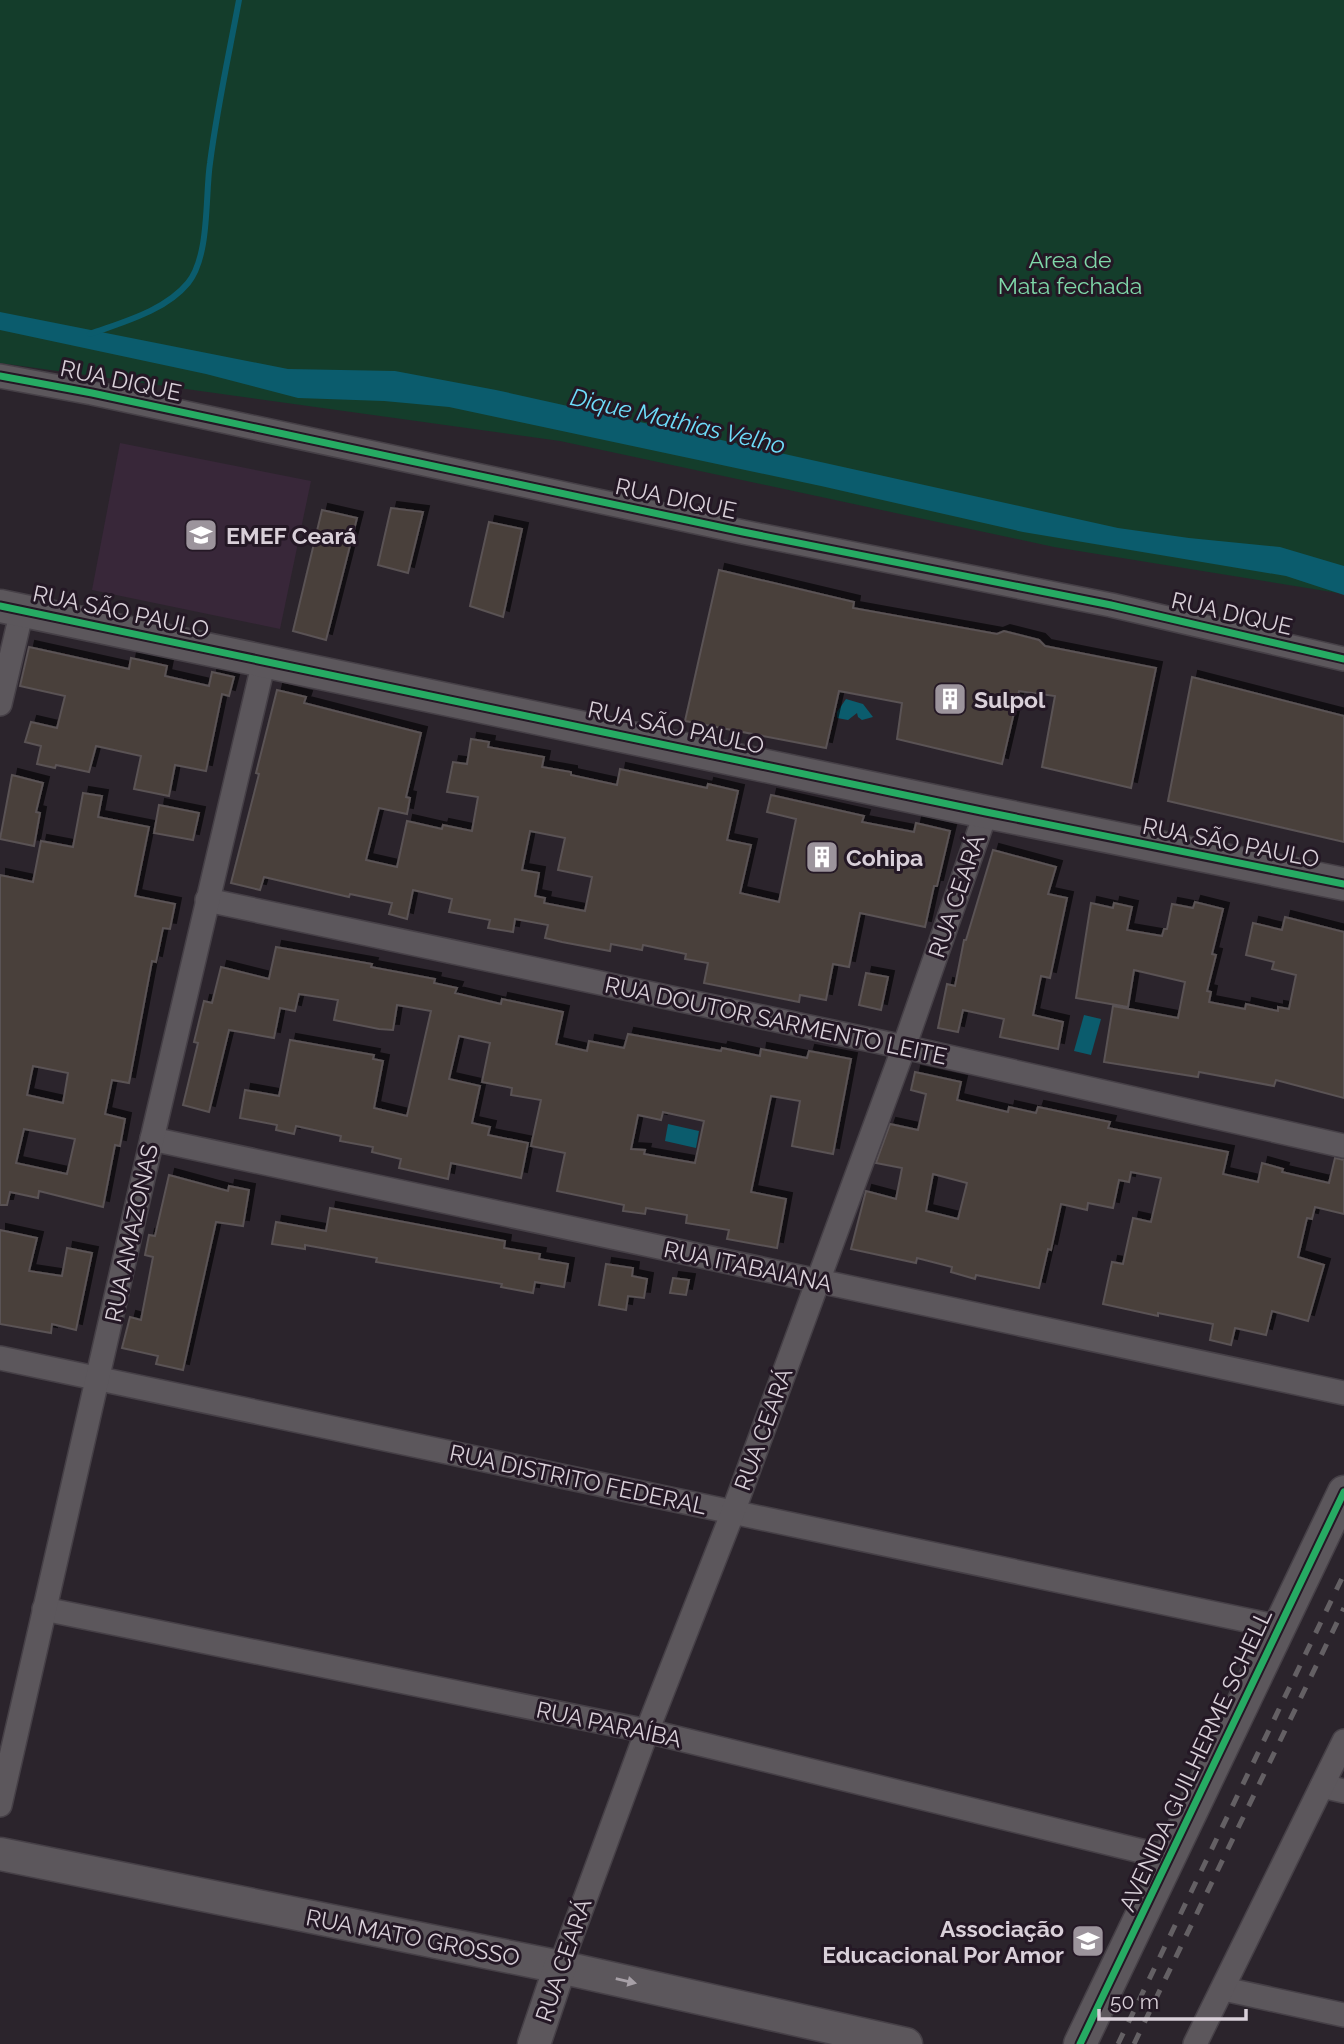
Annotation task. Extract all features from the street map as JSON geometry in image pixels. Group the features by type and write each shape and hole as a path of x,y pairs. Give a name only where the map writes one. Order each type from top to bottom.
{"street":[{"name":"RUA DIQUE","path":"0,376 105,395 743,532 1111,606 1344,659"},
{"name":"RUA SÃO PAULO","path":"11,608 1344,884"},
{"path":"0,704 11,608"},
{"name":"RUA AMAZONAS","path":"0,1805 264,661"},
{"name":"RUA CEARÁ","path":"534,2044 647,1731 733,1511 904,1047 986,812"},
{"name":"RUA DOUTOR SARMENTO LEITE","path":"207,900 904,1047 1344,1146"},
{"name":"RUA ITABAIANA","path":"152,1139 1344,1393"},
{"name":"RUA DISTRITO FEDERAL","path":"0,1358 1279,1627"},
{"name":"AVENIDA GUILHERME SCHELL","path":"1080,2044 1344,1492"},
{"name":"RUA PARAÍBA","path":"44,1609 647,1731 1170,1858"},
{"path":"1195,2044 1333,1788 1344,1741"},
{"name":"RUA MATO GROSSO","path":"0,1854 560,1966 906,2044"},
{"path":"1224,1989 1344,2015"}],"shaded area":[{"name":"EMEF Ceará","path":"120,443 311,481 280,629 92,590"}],"green space":[{"name":"Area de Mata fechada","path":"0,0 1344,0 1344,594 1054,547 560,441 0,363"}],"water":[{"name":"Dique Mathias Velho","path":"0,312 288,369 395,371 496,390 1118,528 1280,547 1344,566 1344,595 1286,576 1023,532 449,407 384,401 298,398 206,374 0,330"},
{"path":"846,699 863,704 873,717 862,720 857,713 848,720 837,718 837,712"},
{"path":"1084,1015 1101,1019 1091,1055 1074,1051"},
{"path":"668,1124 699,1131 696,1148 665,1141"}],"building":[{"path":"391,508 423,512 408,573 378,565"},
{"path":"322,510 357,518 326,640 293,631"},
{"path":"489,522 522,529 503,617 470,606"},
{"path":"719,570 854,602 853,608 997,634 1004,631 1039,640 1045,646 1156,668 1131,788 1042,767 1055,696 1019,691 1002,764 897,739 902,703 839,691 826,748 685,721"},
{"path":"29,647 129,669 131,658 167,666 165,676 209,686 212,672 234,677 229,696 222,694 206,771 175,765 169,796 134,789 141,756 96,746 89,772 37,764 41,746 25,742 31,722 57,728 65,696 20,686"},
{"path":"1192,677 1344,716 1344,842 1168,801"},
{"path":"277,690 306,697 304,703 421,733 406,797 410,798 407,814 379,808 366,860 397,867 407,821 442,829 443,825 472,831 478,797 447,792 453,762 467,764 471,739 489,742 488,747 544,757 542,767 617,785 620,769 707,788 708,784 738,791 727,840 751,845 740,893 779,902 796,819 767,812 771,795 864,816 862,822 914,832 916,823 950,831 925,927 860,913 849,967 833,964 826,1000 800,995 799,1002 704,983 708,963 685,959 686,954 643,945 642,950 611,944 610,951 562,942 545,938 548,925 515,919 513,932 488,928 490,920 449,912 452,899 413,890 407,919 389,914 392,903 350,894 349,897 264,877 260,890 231,883 259,774 256,773","holes":["530,831 565,838 558,870 592,877 585,911 544,903 545,898 535,896 539,873 522,870"]},
{"path":"12,775 43,783 36,812 40,813 34,846 0,839"},
{"path":"83,793 102,796 98,817 149,827 135,896 175,904 170,929 163,928 156,962 152,961 129,1083 112,1080 105,1114 125,1119 120,1146 115,1145 103,1207 39,1191 38,1198 10,1192 7,1205 0,1205 0,875 33,882 41,841 73,847","holes":["33,1066 68,1073 63,1103 27,1095","24,1129 75,1139 67,1174 16,1163"]},
{"path":"159,805 199,813 193,840 154,833"},
{"path":"993,850 1056,867 1048,894 1067,898 1050,978 1041,976 1033,1015 1063,1022 1058,1049 1000,1037 1004,1019 963,1010 958,1032 938,1028 947,984 955,986 964,940"},
{"path":"1195,902 1223,909 1212,954 1216,955 1207,991 1211,992 1209,1002 1245,1009 1246,1004 1278,1011 1278,1007 1289,1009 1296,975 1272,969 1274,962 1246,955 1253,923 1282,930 1285,917 1344,932 1344,1098 1276,1080 1274,1086 1199,1072 1198,1077 1104,1062 1113,1006 1178,1018 1185,982 1134,970 1128,1007 1076,998 1091,903 1113,908 1114,903 1132,907 1127,930 1162,936 1164,929 1167,929 1172,904 1193,908"},
{"path":"276,947 372,964 371,967 435,979 434,983 457,988 455,993 501,1004 502,999 563,1012 556,1044 587,1051 589,1041 624,1048 628,1034 760,1056 761,1049 807,1058 809,1051 851,1059 833,1154 792,1146 800,1101 771,1096 751,1192 786,1199 777,1248 727,1239 729,1230 686,1223 687,1215 646,1208 645,1214 623,1211 624,1205 557,1191 565,1153 531,1146 541,1100 511,1095 512,1088 482,1082 490,1043 459,1036 449,1079 480,1086 472,1123 490,1127 488,1135 528,1143 521,1178 451,1163 448,1179 399,1168 401,1159 372,1152 373,1147 340,1141 341,1136 296,1126 294,1134 276,1130 277,1125 240,1118 245,1090 279,1096 290,1040 374,1055 373,1059 383,1061 374,1108 407,1116 431,1011 397,1005 393,1030 379,1029 334,1020 338,1000 299,994 295,1011 280,1008 274,1038 229,1030 209,1112 183,1105 198,1043 194,1042 204,1001 212,1003 221,967 269,979","holes":["663,1112 704,1121 695,1163 644,1154 645,1150 631,1149 638,1115 661,1120"]},
{"path":"866,973 888,977 881,1010 859,1005"},
{"path":"915,1072 961,1082 957,1100 1008,1112 1009,1107 1036,1113 1038,1107 1110,1122 1108,1128 1228,1152 1223,1174 1258,1182 1262,1163 1283,1169 1282,1172 1329,1183 1335,1158 1344,1160 1344,1214 1315,1207 1312,1219 1307,1218 1298,1257 1324,1265 1308,1321 1272,1311 1266,1335 1235,1328 1231,1345 1210,1340 1213,1324 1103,1304 1112,1262 1123,1264 1133,1218 1151,1222 1161,1178 1131,1172 1129,1182 1119,1180 1113,1208 1088,1203 1087,1210 1061,1204 1039,1288 976,1275 975,1279 951,1272 952,1267 917,1258 916,1263 851,1249 866,1191 896,1199 902,1168 876,1163 890,1124 918,1130 926,1094 911,1090","holes":["933,1174 967,1183 958,1219 926,1211"]},
{"path":"169,1175 228,1191 229,1186 249,1190 243,1226 216,1222 183,1370 156,1364 158,1356 122,1348 130,1317 141,1320 153,1257 145,1255 149,1235 155,1236"},
{"path":"330,1208 505,1241 504,1248 540,1254 539,1259 568,1264 564,1287 535,1282 533,1293 501,1287 502,1284 376,1262 377,1258 305,1245 305,1249 272,1244 276,1222 326,1231"},
{"path":"0,1230 37,1238 29,1271 62,1276 67,1248 92,1253 76,1330 52,1324 51,1333 0,1324"},
{"path":"606,1264 633,1268 632,1276 647,1279 644,1298 628,1296 626,1310 599,1305"},
{"path":"673,1278 689,1280 686,1295 670,1293"}],"waterway":[{"path":"90,334 129,320 168,301 179,293 195,271 203,242 213,142 239,0"}],"railway":[{"path":"1118,2044 1344,1574"},
{"path":"1134,2044 1344,1608"}],"cycle path":[{"path":"0,376 92,393 743,532 1111,605 1344,659"},
{"path":"0,606 1344,884"},
{"path":"1080,2044 1344,1492"}],"place":[{"name":"EMEF Ceará","path":"201,535"},
{"name":"Sulpol","path":"950,699"},
{"name":"Cohipa","path":"822,857"},
{"name":"Associação Educacional Por Amor","path":"1088,1941"}]}
